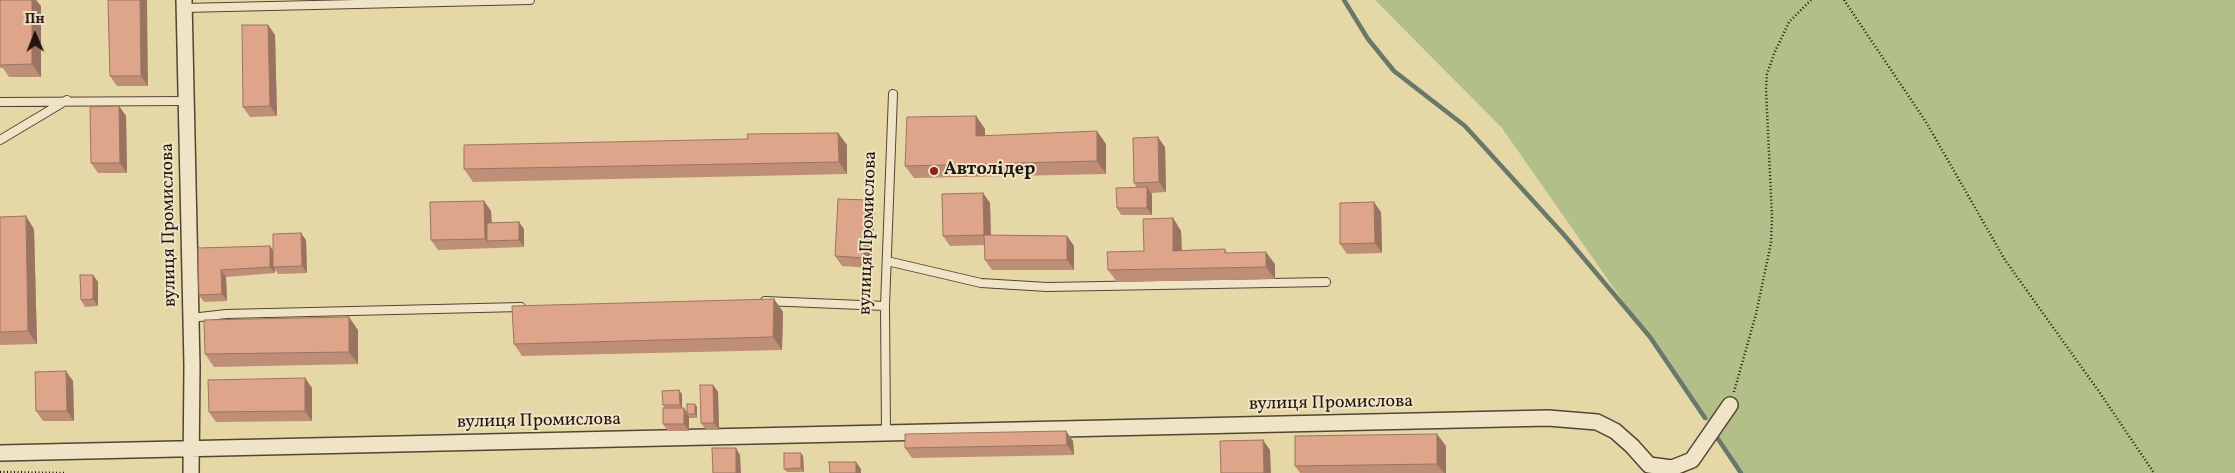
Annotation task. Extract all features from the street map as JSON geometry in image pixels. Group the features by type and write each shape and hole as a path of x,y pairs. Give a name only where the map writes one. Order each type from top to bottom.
{"street":[{"name":"вулиця Промислова","path":"184,4 191,318 191,473"},
{"name":"вулиця Промислова","path":"0,453 1563,418 1597,422 1615,431 1632,446 1651,469 1672,468 1692,460 1730,405"}],"lane":[{"path":"184,4 530,0"},
{"name":"вулиця Промислова","path":"886,433 885,306 893,94"},
{"path":"0,140 68,100"},
{"path":"0,102 68,100 186,101"},
{"path":"887,261 981,283 1047,287 1326,282"},
{"path":"755,301 785,300 885,306"},
{"path":"191,318 226,314 526,307"}],"path":[{"path":"1730,405 1756,314 1771,243 1772,218 1766,89 1767,74 1789,22 1811,0"},
{"path":"1844,0 1926,122 2005,260 2100,393 2154,473"},
{"path":"0,472 64,473"}],"green space":[{"path":"1375,0 2235,0 2235,473 1743,473 1502,128"}],"building":[{"path":"0,0 32,0 32,64 0,65"},
{"path":"108,0 140,0 141,76 110,76"},
{"path":"242,25 268,25 270,106 243,107"},
{"path":"119,106 120,163 91,163 90,107"},
{"path":"976,116 976,136 1097,131 1097,161 905,166 907,117"},
{"path":"838,133 839,162 464,169 464,145 748,139 747,134"},
{"path":"1158,137 1159,182 1134,183 1133,138"},
{"path":"1147,187 1147,208 1117,208 1116,188"},
{"path":"983,193 984,235 943,236 942,194"},
{"path":"838,199 868,200 864,258 835,256"},
{"path":"484,201 485,239 431,240 430,202"},
{"path":"1374,202 1375,243 1340,244 1340,203"},
{"path":"26,216 28,331 0,332 0,217"},
{"path":"1173,218 1173,251 1225,249 1225,253 1266,252 1266,267 1108,270 1107,252 1144,251 1143,219"},
{"path":"519,222 519,240 487,241 487,223"},
{"path":"301,233 302,266 273,267 273,234"},
{"path":"984,235 1067,236 1067,260 985,260"},
{"path":"270,246 270,267 221,270 222,294 199,295 198,248"},
{"path":"80,275 93,275 93,299 81,300"},
{"path":"774,299 773,337 514,344 512,306"},
{"path":"349,317 349,352 205,354 204,320"},
{"path":"66,371 67,411 36,411 35,372"},
{"path":"305,378 305,411 209,412 208,380"},
{"path":"700,385 713,385 714,423 701,423"},
{"path":"679,390 680,405 663,405 662,391"},
{"path":"687,404 695,404 695,414 687,414"},
{"path":"663,408 684,408 684,424 663,424"},
{"path":"1066,431 1067,445 905,448 905,434"},
{"path":"1437,434 1437,464 1295,466 1295,436"},
{"path":"1263,440 1264,473 1221,473 1220,441"},
{"path":"712,448 736,448 736,473 713,473"},
{"path":"784,453 801,453 801,468 784,469"},
{"path":"829,462 856,462 856,473 830,473"}],"waterway":[{"path":"1344,0 1368,39 1394,71 1465,126 1565,236 1650,337 1705,418"},
{"path":"1716,436 1741,473"}],"place":[{"name":"Автолідер","path":"934,171"}]}
